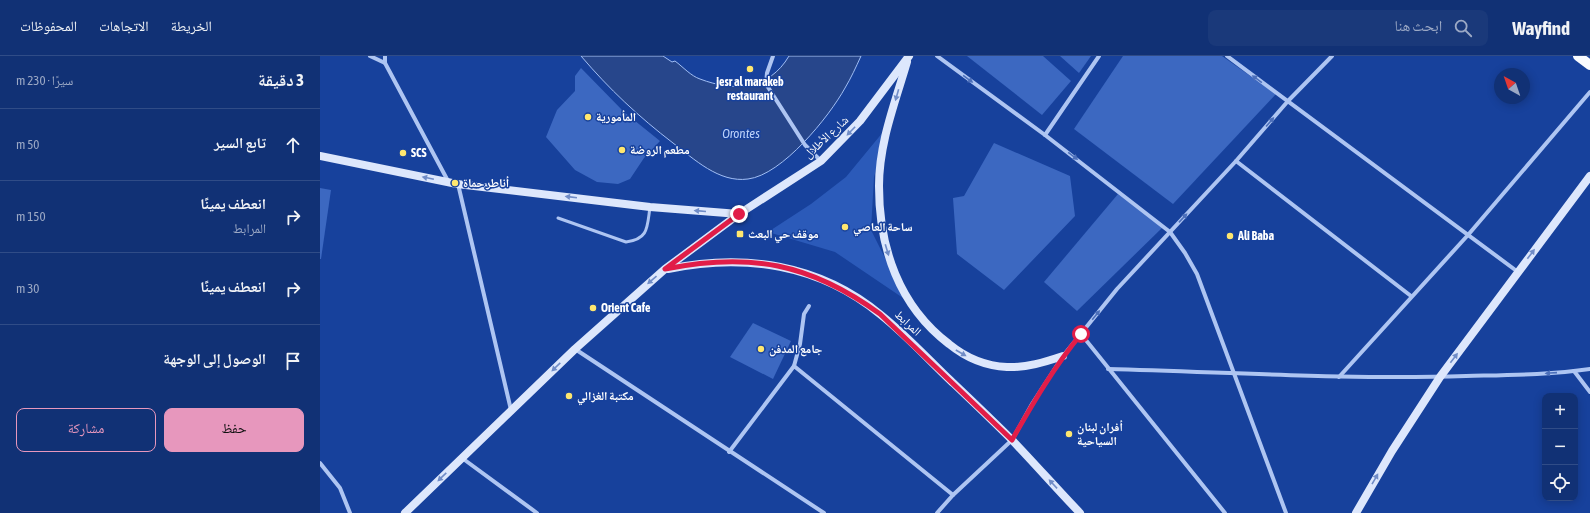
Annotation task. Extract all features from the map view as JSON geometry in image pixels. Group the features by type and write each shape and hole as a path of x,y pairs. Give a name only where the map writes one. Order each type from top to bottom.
{"main road":[{"path":"1578,56 1590,65"},
{"path":"909,57 887,127 881,156 879,186 880,215 885,244 894,272 906,298 924,322 941,338 961,354 985,363 1007,367 1036,364 1063,356"},
{"name":"شارع الأطلال","path":"405,513 575,349 665,269 739,214 821,161 860,121 909,57"},
{"path":"320,156 458,184 650,207 739,214"},
{"path":"1356,513 1392,451 1440,377 1590,176"},
{"name":"المرابط","path":"665,269 721,261 750,262 778,266 806,273 857,297 880,314 1012,440 1080,513"}],"street":[{"path":"370,56 385,63"},
{"path":"385,56 385,63 448,182"},
{"path":"773,56 767,73 766,84 805,145 821,161"},
{"path":"937,56 1045,135 1170,232 1185,253 1197,274 1235,372 1286,513"},
{"path":"1045,135 1099,56"},
{"path":"1227,56 1518,272"},
{"path":"937,513 953,495 1012,440 1032,404 1063,356 1117,289 1236,161 1288,101 1332,56"},
{"path":"1339,377 1468,235 1590,92"},
{"path":"1236,161 1411,296"},
{"path":"458,184 511,410"},
{"path":"729,452 794,366 800,344 804,314 809,306"},
{"path":"1081,334 1225,513"},
{"path":"575,349 729,452 824,513"},
{"path":"794,366 953,495"},
{"path":"1108,369 1235,372 1339,377 1440,377 1549,374 1590,369"},
{"path":"1574,371 1590,392"},
{"path":"462,458 537,513"},
{"path":"320,463 340,488 350,513"}],"lane":[{"path":"558,218 626,242 637,241 647,232 650,207"}],"shaded area":[{"path":"888,126 874,177 871,230 906,300 835,252 768,232 811,204 846,177"}],"water":[{"name":"Orontes","path":"581,56 663,56 672,62 675,61 697,78 725,86 738,86 761,82 781,67 789,56 861,56 838,100 803,143 775,167 761,175 748,179 737,179 717,174 698,162 660,133 613,91"}],"building":[{"path":"967,56 1043,56 1071,81 1042,115"},
{"path":"1060,56 1091,56 1079,73"},
{"path":"1123,56 1222,56 1276,94 1173,204 1074,129"},
{"path":"581,68 624,112 660,141 644,158 630,179 618,184 597,182 575,170 546,137 557,110 575,91 575,76"},
{"path":"994,143 1070,176 1075,216 1004,290 957,254 953,198 964,196"},
{"path":"320,188 331,190 321,259 320,259"},
{"path":"1118,194 1163,227 1077,311 1044,282"},
{"name":"جامع المدفن","path":"753,323 791,341 773,379 730,357"}],"place":[{"name":"jesr al marakeb restaurant","path":"750,69"},
{"name":"المأمورية","path":"588,117"},
{"name":"مطعم الروضة","path":"622,150"},
{"name":"SCS","path":"403,153"},
{"name":"أناطر حماة","path":"455,183"},
{"name":"ساحة العاصي","path":"845,227"},
{"name":"موقف حي البعث","path":"740,234"},
{"name":"Ali Baba","path":"1230,236"},
{"name":"Orient Cafe","path":"593,308"},
{"name":"جامع المدفن","path":"761,349"},
{"name":"مكتبة الغزالي","path":"569,396"},
{"name":"أفران لبنان السياحية","path":"1069,434"}],"route":[{"path":"739,214 665,269 693,263 721,261 750,262 778,266 806,273 832,284 857,297 902,333 1012,440 1032,404 1063,356 1081,334"}]}
